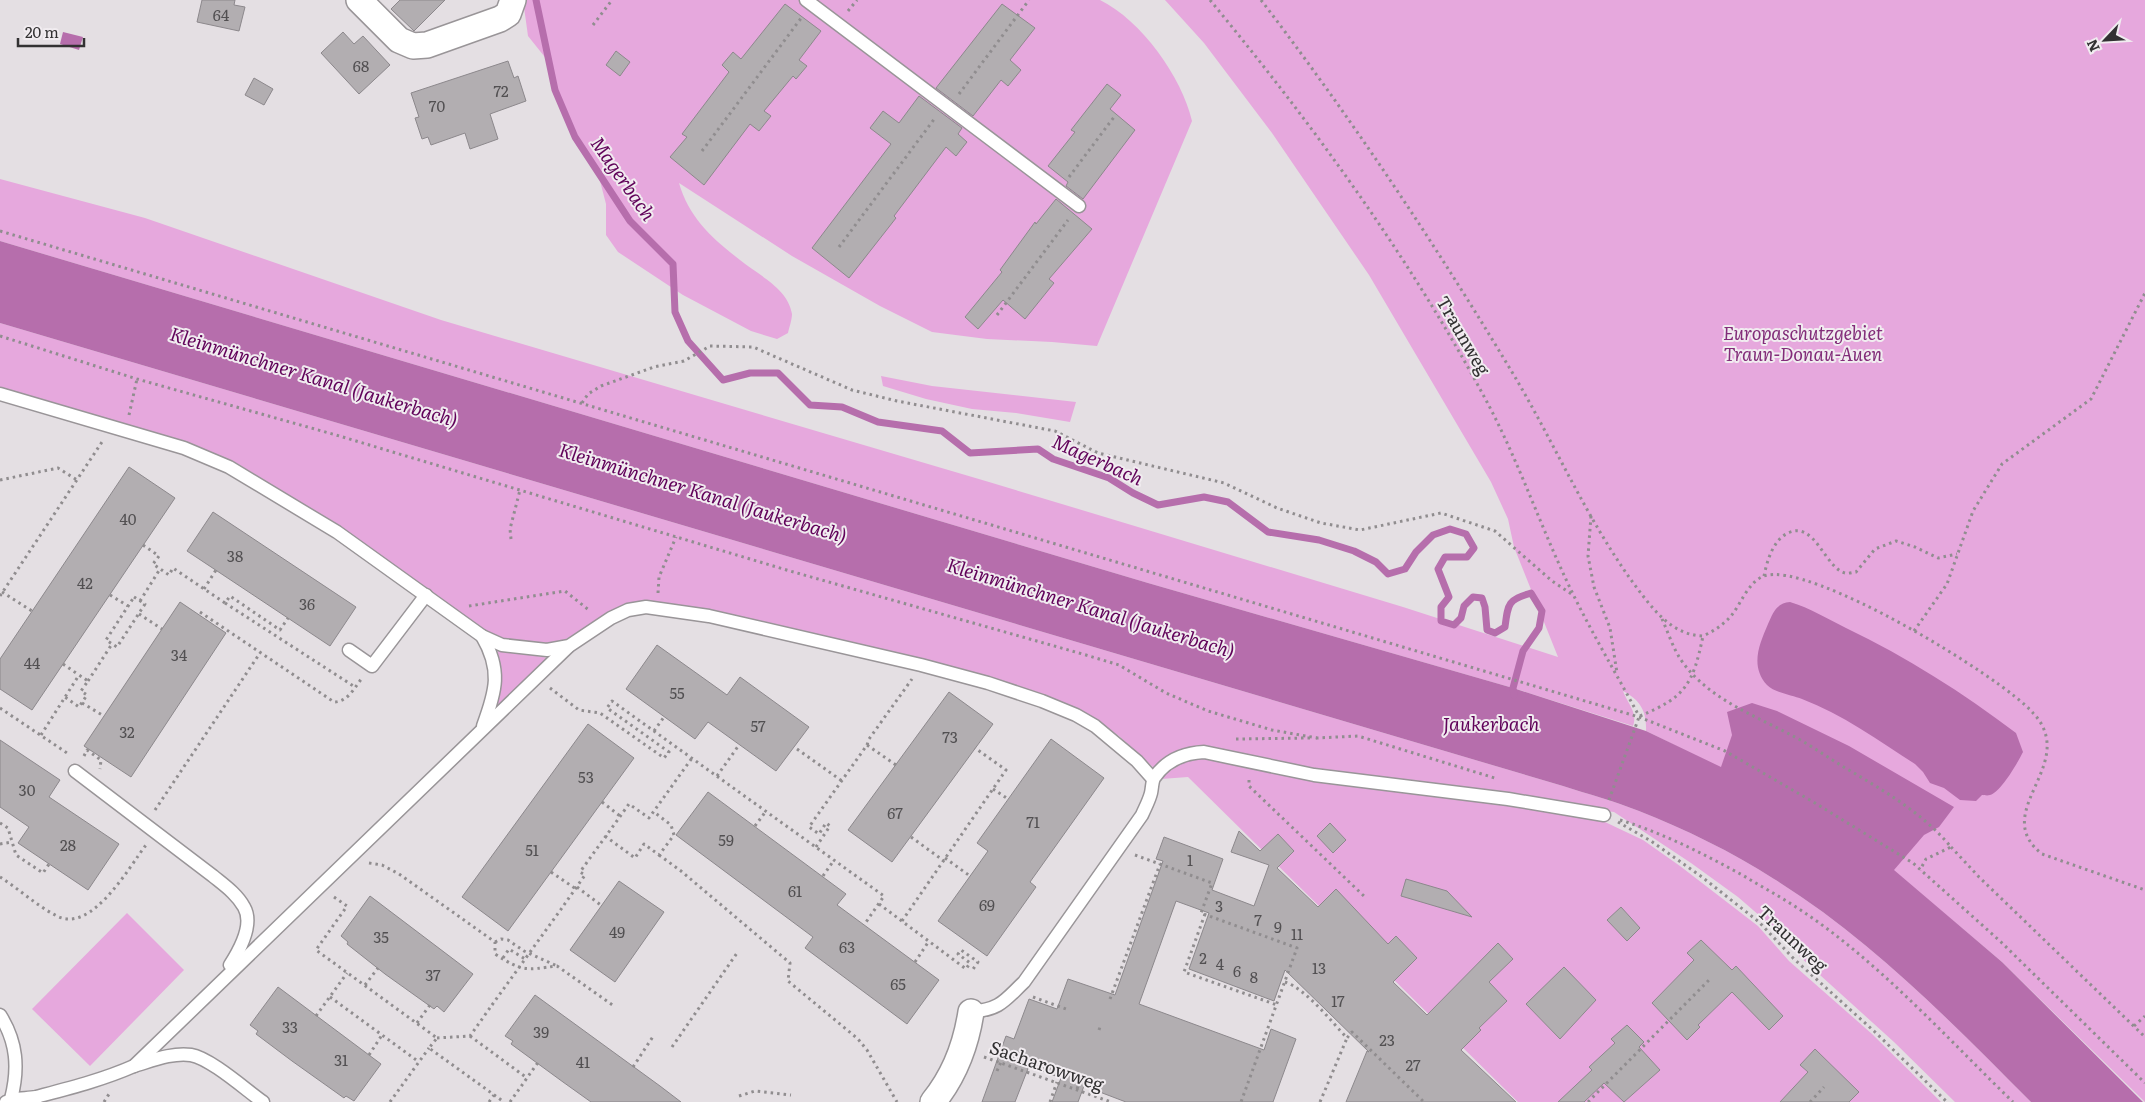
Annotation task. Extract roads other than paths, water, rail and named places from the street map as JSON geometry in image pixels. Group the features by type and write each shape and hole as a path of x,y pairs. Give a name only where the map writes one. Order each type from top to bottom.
{"street":[{"path":"359,0 399,40 413,46 427,45 500,19 508,14 513,0"},
{"path":"933,1102 943,1090 956,1066 964,1046 971,1012"}],"lane":[{"path":"809,2 1079,206"},
{"path":"0,394 184,448 229,467 337,532 482,636 502,645 524,649 547,650 569,646"},
{"path":"349,650 372,666 426,595"},
{"path":"134,1066 536,676 569,646 603,622 628,610 646,607 709,616 921,665 988,683 1042,701 1076,715 1095,726 1118,744 1153,779"},
{"path":"482,636 491,652 495,668 494,689 482,729"},
{"path":"971,1012 994,1008 1018,988 1046,954 1142,815 1151,794 1153,779 1170,762 1191,752 1204,752 1314,774 1399,787 1508,799 1604,815"},
{"path":"75,771 213,876 234,894 245,908 248,923 238,952 220,981"},
{"path":"0,1015 8,1029 16,1056 15,1083 8,1100 28,1099 86,1085 134,1066 174,1055 191,1055 204,1060 263,1102"}],"water":[{"path":"63,32 83,37 79,50 60,44"},
{"name":"Jaukerbach","path":"0,241 1148,583 1513,688 1646,731 1721,767 1732,735 1727,712 1752,703 1777,711 1849,746 1954,807 1939,827 1924,835 1894,870 2002,962 2143,1102 2031,1102 1909,983 1844,928 1774,879 1725,850 1674,825 1611,801 1563,786 0,323"},
{"path":"1790,602 1805,607 1913,663 1976,704 2016,733 2023,752 2009,776 1999,788 1990,795 1982,795 1976,801 1960,800 1944,788 1930,783 1915,764 1860,728 1817,705 1770,688 1762,678 1757,663 1759,648 1768,624 1778,606"}],"waterway":[{"name":"Magerbach","path":"536,0 555,90 575,137 630,221 673,264 675,312 688,341 723,380 750,373 778,373 810,405 842,407 878,422 942,431 970,453 1038,449 1053,459 1109,478 1133,493 1158,505 1204,497 1228,502 1268,532 1319,540 1354,551 1376,562 1388,574 1405,569 1416,552 1433,535 1450,529 1466,534 1474,548 1467,557 1445,557 1438,569 1449,597 1441,607 1441,621 1454,625 1461,618 1464,606 1473,597 1482,598 1485,607 1487,630 1495,633 1505,627 1508,608 1518,598 1531,593 1542,611 1539,628 1523,651 1513,688 1514,695"}],"park label":[{"name":"Europaschutzgebiet Traun-Donau-Auen","path":"1803,342"}],"water label":[{"name":"Kleinmünchner Kanal (Jaukerbach)","path":"314,376"},
{"name":"Kleinmünchner Kanal (Jaukerbach)","path":"703,492"},
{"name":"Kleinmünchner Kanal (Jaukerbach)","path":"1091,607"}]}
